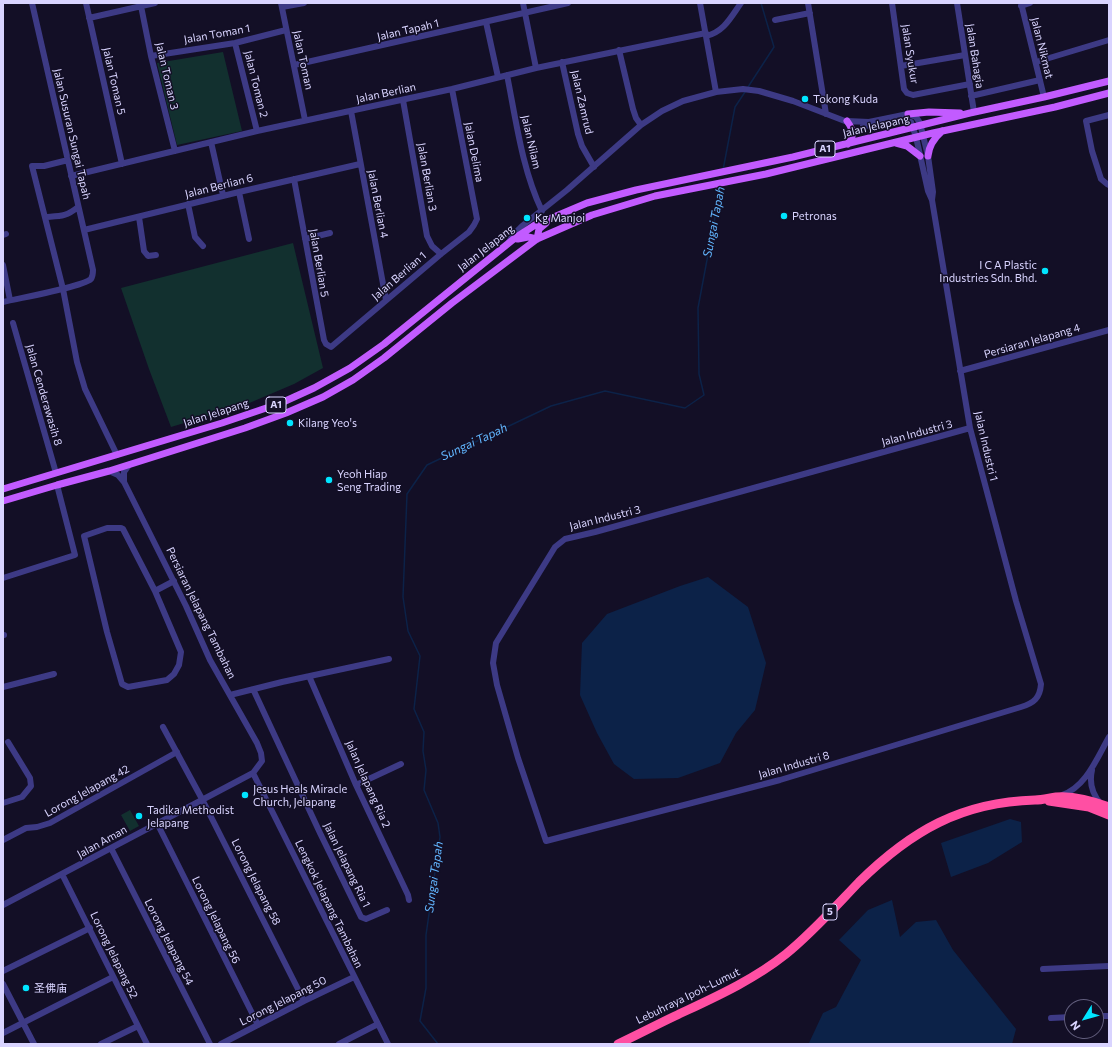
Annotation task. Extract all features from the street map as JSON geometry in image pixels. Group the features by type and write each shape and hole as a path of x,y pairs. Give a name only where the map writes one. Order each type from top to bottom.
{"highway":[{"name":"Lebuhraya Ipoh-Lumut","path":"618,1044 715,998 752,978 786,954 881,862 913,836 935,823 964,812 992,804 1021,800 1045,800 1056,797 1070,798 1105,806"},
{"name":"Lebuhraya Ipoh-Lumut","path":"1045,800 1056,803 1089,807 1109,815"}],"main road":[{"name":"Jalan Jelapang","path":"3,489 222,423 281,403 314,388 350,368 384,344 508,243 535,225 587,203 636,190 737,170 1109,81"},
{"name":"Jalan Jelapang","path":"3,501 129,465 252,426 293,410 330,393 353,380 384,358 452,303 537,239 592,215 655,196 772,172 920,136 1055,107 1109,93"},
{"path":"908,114 928,112 972,113"},
{"path":"847,122 851,126 853,134 852,139 848,144"},
{"path":"893,143 907,146 924,156 936,136 942,131"},
{"path":"508,243 528,236 537,239 539,229 554,217"}],"street":[{"name":"Jalan Susuran Sungai Tapah","path":"32,3 93,270 92,276 89,280 63,289"},
{"name":"Jalan Toman 5","path":"86,3 122,164"},
{"path":"90,18 155,3"},
{"path":"281,5 304,3"},
{"path":"523,3 536,68"},
{"name":"Jalan Tapah 1","path":"294,65 568,3"},
{"path":"700,3 716,92"},
{"name":"Jalan Berlian","path":"71,176 257,131 452,89 562,62 619,50 706,34 714,34 724,27 741,3"},
{"path":"808,3 826,114"},
{"name":"Jalan Syukur","path":"892,3 904,89 907,94 913,95 970,84"},
{"name":"Jalan Bahagia","path":"957,3 970,84 972,113"},
{"path":"1021,4 1030,3"},
{"name":"Jalan Nikmat","path":"1021,4 1044,97"},
{"name":"Jalan Toman","path":"281,5 305,120"},
{"name":"Jalan Toman 3","path":"141,6 151,56 174,151"},
{"path":"775,20 810,13"},
{"path":"486,22 498,77"},
{"name":"Jalan Toman 1","path":"151,56 235,43 286,30"},
{"path":"1036,62 1109,40"},
{"name":"Jalan Toman 2","path":"235,43 257,131"},
{"path":"619,50 633,109 636,118 641,125"},
{"path":"901,66 965,55"},
{"name":"Jalan Zamrud","path":"562,62 578,134 582,146 594,167"},
{"name":"Jalan Nilam","path":"507,75 531,184 542,211"},
{"path":"971,96 1040,80"},
{"name":"Jalan Delima","path":"452,89 477,218"},
{"path":"508,243 513,235 594,167 641,125 662,111 683,101 716,92 743,89 759,91 793,101 856,125 868,126 908,120 918,127"},
{"name":"Jalan Berlian 3","path":"403,100 428,236 432,246 440,254"},
{"name":"Jalan Berlian 4","path":"351,111 386,300"},
{"path":"847,122 869,122 908,114 916,117 918,127"},
{"path":"1108,185 1101,179 1092,151 1086,121 1109,115"},
{"name":"Jalan Industri 1","path":"918,127 924,156 928,191 932,200 970,428 1016,601 1041,684 1040,691"},
{"path":"211,142 223,196"},
{"path":"68,160 44,166 32,166 63,289 77,362 85,389 117,455"},
{"name":"Jalan Berlian 6","path":"84,230 360,164"},
{"name":"Jalan Berlian 5","path":"294,179 324,340 326,344 331,347"},
{"path":"238,192 249,239"},
{"path":"188,204 195,237 203,246"},
{"path":"45,217 70,214 78,207"},
{"path":"139,217 144,251 150,256 156,254"},
{"name":"Jalan Berlian 1","path":"331,347 440,254 469,232 477,218"},
{"path":"305,239 330,234"},
{"path":"3,265 10,300"},
{"path":"3,302 63,289"},
{"name":"Jalan Cenderawasih 8","path":"13,323 56,473"},
{"name":"Persiaran Jelapang 4","path":"960,371 1109,330"},
{"name":"Jalan Industri 3","path":"546,841 518,758 497,685 493,663 496,643 555,547 565,539 970,428"},
{"path":"124,482 124,472 129,465"},
{"name":"Persiaran Jelapang Tambahan","path":"109,471 118,475 124,482 174,581 210,660 257,743 262,761 253,773"},
{"path":"3,578 75,555 57,485"},
{"path":"71,539 107,528 123,529 155,592 181,652 179,665 174,674 167,680 128,687 122,684 107,632 84,536"},
{"path":"155,592 174,581"},
{"path":"230,695 389,659"},
{"path":"3,687 54,674"},
{"name":"Jalan Jelapang Ria 2","path":"309,676 356,785 409,900"},
{"name":"Jalan Jelapang Ria 1","path":"253,689 361,917 366,919 387,910"},
{"name":"Jalan Industri 8","path":"546,841 780,780 1021,707 1033,702 1040,691"},
{"name":"Lorong Jelapang 58","path":"163,727 202,799 304,1001"},
{"path":"1056,797 1069,793 1082,781 1109,737"},
{"path":"3,803 22,797 31,786 30,778 8,742"},
{"name":"Lorong Jelapang 42","path":"3,840 26,828 37,827 50,823 177,752"},
{"path":"356,785 401,764"},
{"path":"1092,766 1091,786 1096,799 1105,806"},
{"name":"Jalan Aman","path":"3,905 253,773"},
{"name":"Lengkok Jelapang Tambahan","path":"253,773 388,1044"},
{"name":"Lorong Jelapang 56","path":"157,823 258,1025"},
{"name":"Lorong Jelapang 54","path":"111,848 210,1044"},
{"name":"Lorong Jelapang 52","path":"62,874 147,1044"},
{"path":"3,971 90,928"},
{"path":"1043,969 1109,966"},
{"path":"3,1033 113,976"},
{"name":"Lorong Jelapang 50","path":"220,1044 354,977"},
{"path":"3,984 34,1044"},
{"path":"1051,1018 1064,1017"},
{"path":"339,1044 378,1024"},
{"path":"101,1044 138,1026"}],"green space":[{"path":"223,52 242,131 177,145 157,63"},
{"path":"293,243 323,368 294,384 247,404 171,427 121,288"},
{"path":"130,810 139,826 130,831 121,815"}],"water":[{"path":"708,577 748,607 766,663 755,710 736,733 720,763 678,778 634,779 614,764 597,733 580,695 582,643 607,614"},
{"path":"1010,819 1021,822 1022,842 988,863 951,877 941,843"},
{"path":"892,900 900,937 916,922 936,920 953,950 1016,1029 1012,1044 809,1043 823,1013 836,1007 861,960 839,940 868,910"}],"waterway":[{"name":"Sungai Tapah","path":"748,87 774,47 761,3"},
{"name":"Sungai Tapah","path":"723,170 735,107 745,92"},
{"name":"Sungai Tapah","path":"438,1044 420,1021 426,988 426,935 440,837 438,823 424,790 426,770 423,751 424,732 414,709 420,656 408,631 403,597 407,494 427,465 551,406 605,391 685,408 704,395 699,374 698,308 721,185"}],"place":[{"name":"Tokong Kuda","path":"805,99"},
{"name":"Petronas","path":"784,216"},
{"name":"Kg Manjoi","path":"527,218"},
{"name":"I C A Plastic Industries Sdn. Bhd.","path":"1045,271"},
{"name":"Kilang Yeo's","path":"290,423"},
{"name":"Yeoh Hiap Seng Trading","path":"329,480"},
{"name":"Jesus Heals Miracle Church, Jelapang","path":"245,795"},
{"name":"Tadika Methodist Jelapang","path":"139,816"},
{"name":"圣佛庙","path":"26,988"}]}
